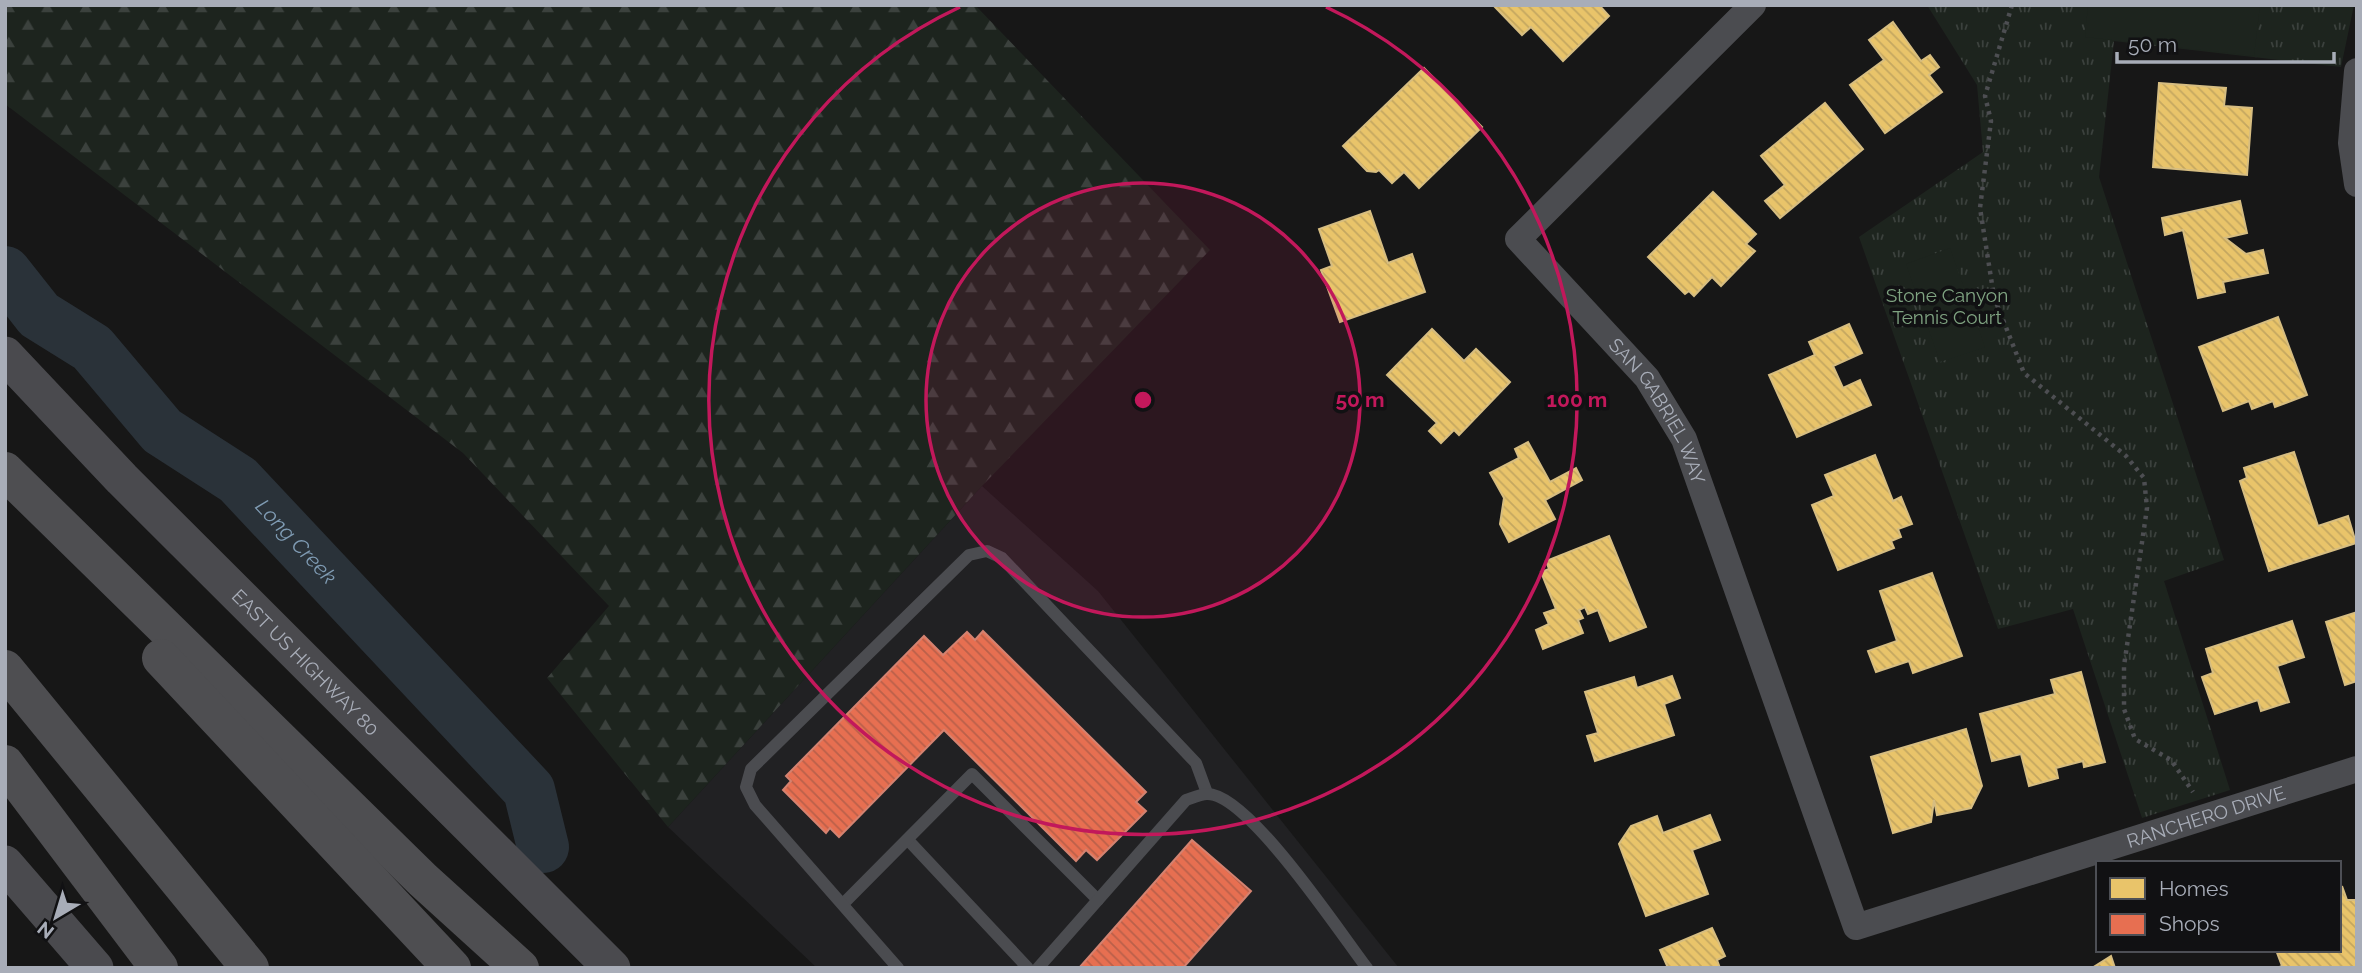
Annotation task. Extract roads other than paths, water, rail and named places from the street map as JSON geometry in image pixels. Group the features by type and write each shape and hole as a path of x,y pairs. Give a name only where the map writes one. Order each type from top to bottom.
{"highway":[{"path":"5,471 423,880 520,968"},
{"path":"5,491 452,968"},
{"path":"5,669 250,968"},
{"path":"5,764 159,968"}],"main road":[{"name":"EAST US HIGHWAY 80","path":"5,355 122,479 612,968"},
{"path":"5,864 96,968"}],"street":[{"name":"SAN GABRIEL WAY","path":"1753,5 1518,239 1647,378 1684,439 1832,867 1856,927"},
{"path":"2357,71 2351,144 2357,184"},
{"name":"RANCHERO DRIVE","path":"1856,927 2357,769"}],"lane":[{"path":"898,968 755,805 746,787 751,769 969,555 987,551 1002,558 1196,763 1207,793"},
{"path":"843,904 972,774 1098,900"},
{"path":"1038,968 1186,800 1207,793 1227,800 1257,824 1367,968"},
{"path":"908,840 1028,968"}],"waterway":[{"name":"Long Creek","path":"5,272 39,315 92,348 162,431 238,480 529,790 543,847"}],"park label":[{"name":"Stone Canyon Tennis Court","path":"1947,306"}]}
